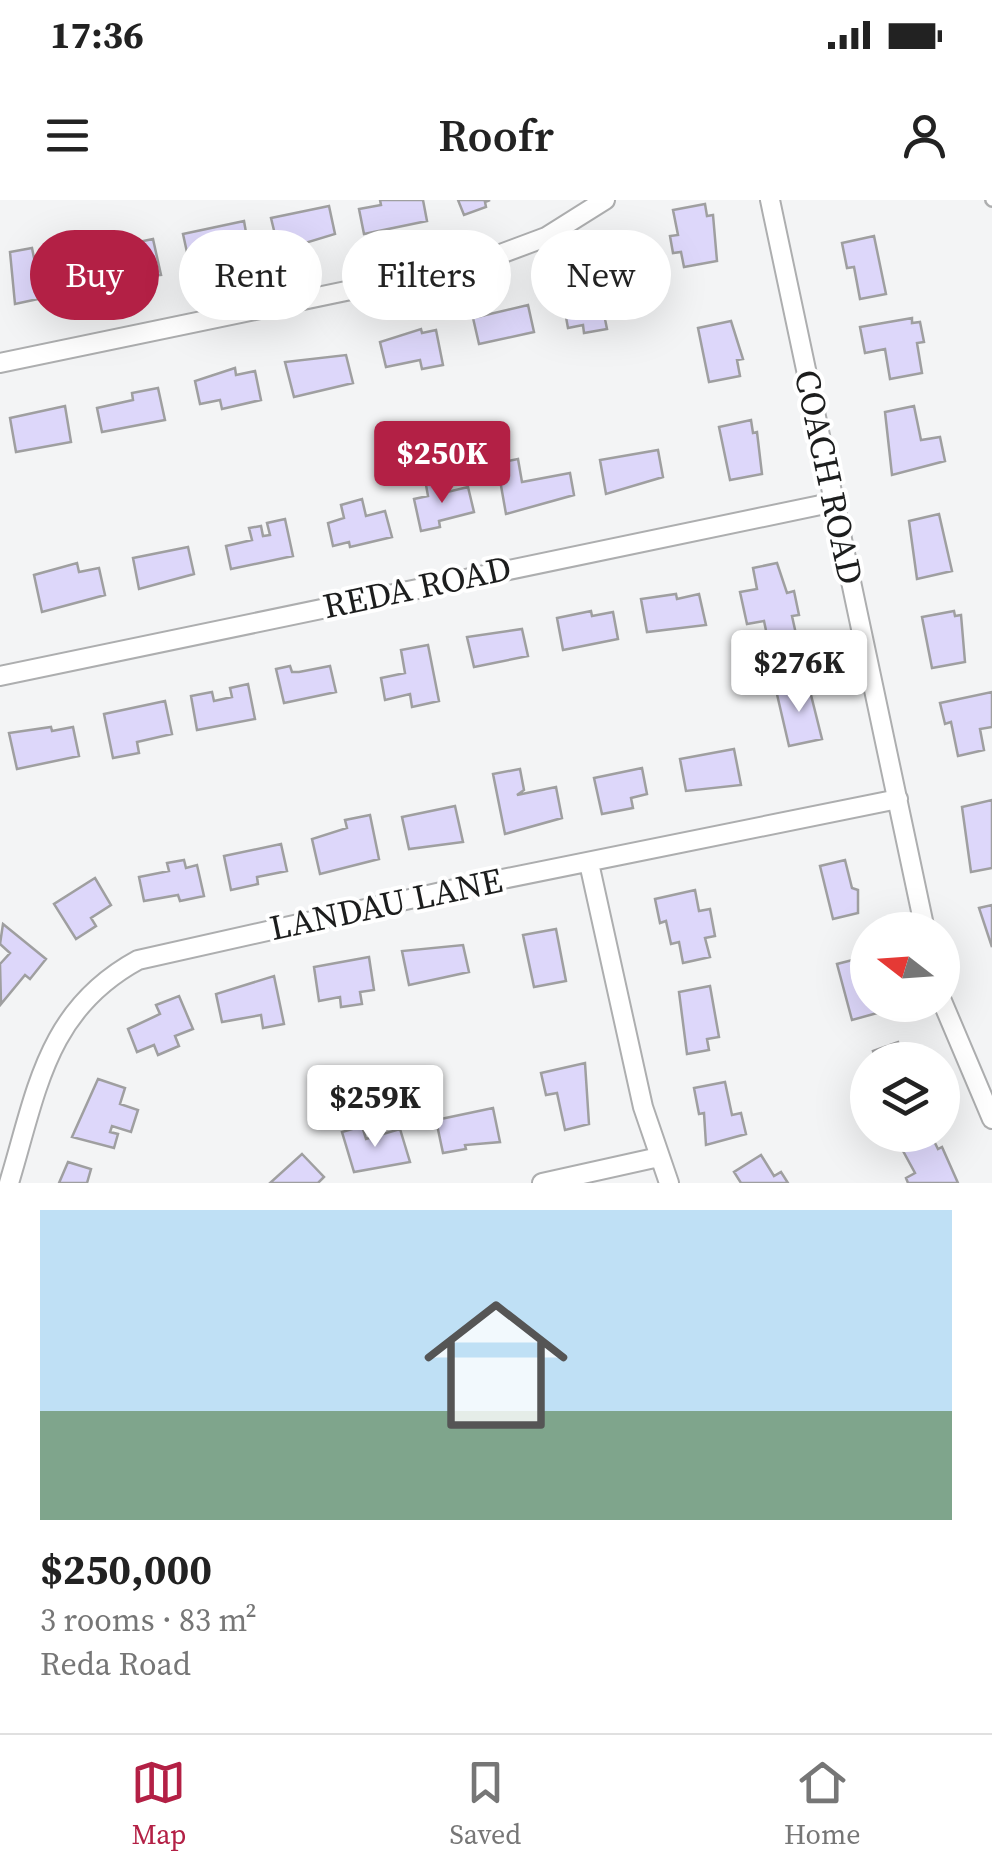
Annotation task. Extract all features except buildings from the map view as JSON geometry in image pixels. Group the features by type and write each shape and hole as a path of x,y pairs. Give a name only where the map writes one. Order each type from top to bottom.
{"street":[{"path":"0,363 472,265 546,237 605,200"},
{"name":"COACH ROAD","path":"770,200 921,912"},
{"name":"REDA ROAD","path":"0,676 834,502"},
{"name":"LANDAU LANE","path":"9,1183 49,1052 61,1029 101,982 131,964 163,951 898,799"},
{"path":"589,863 643,1107 669,1183"},
{"path":"951,1022 992,1119"},
{"path":"542,1183 659,1157"}]}
